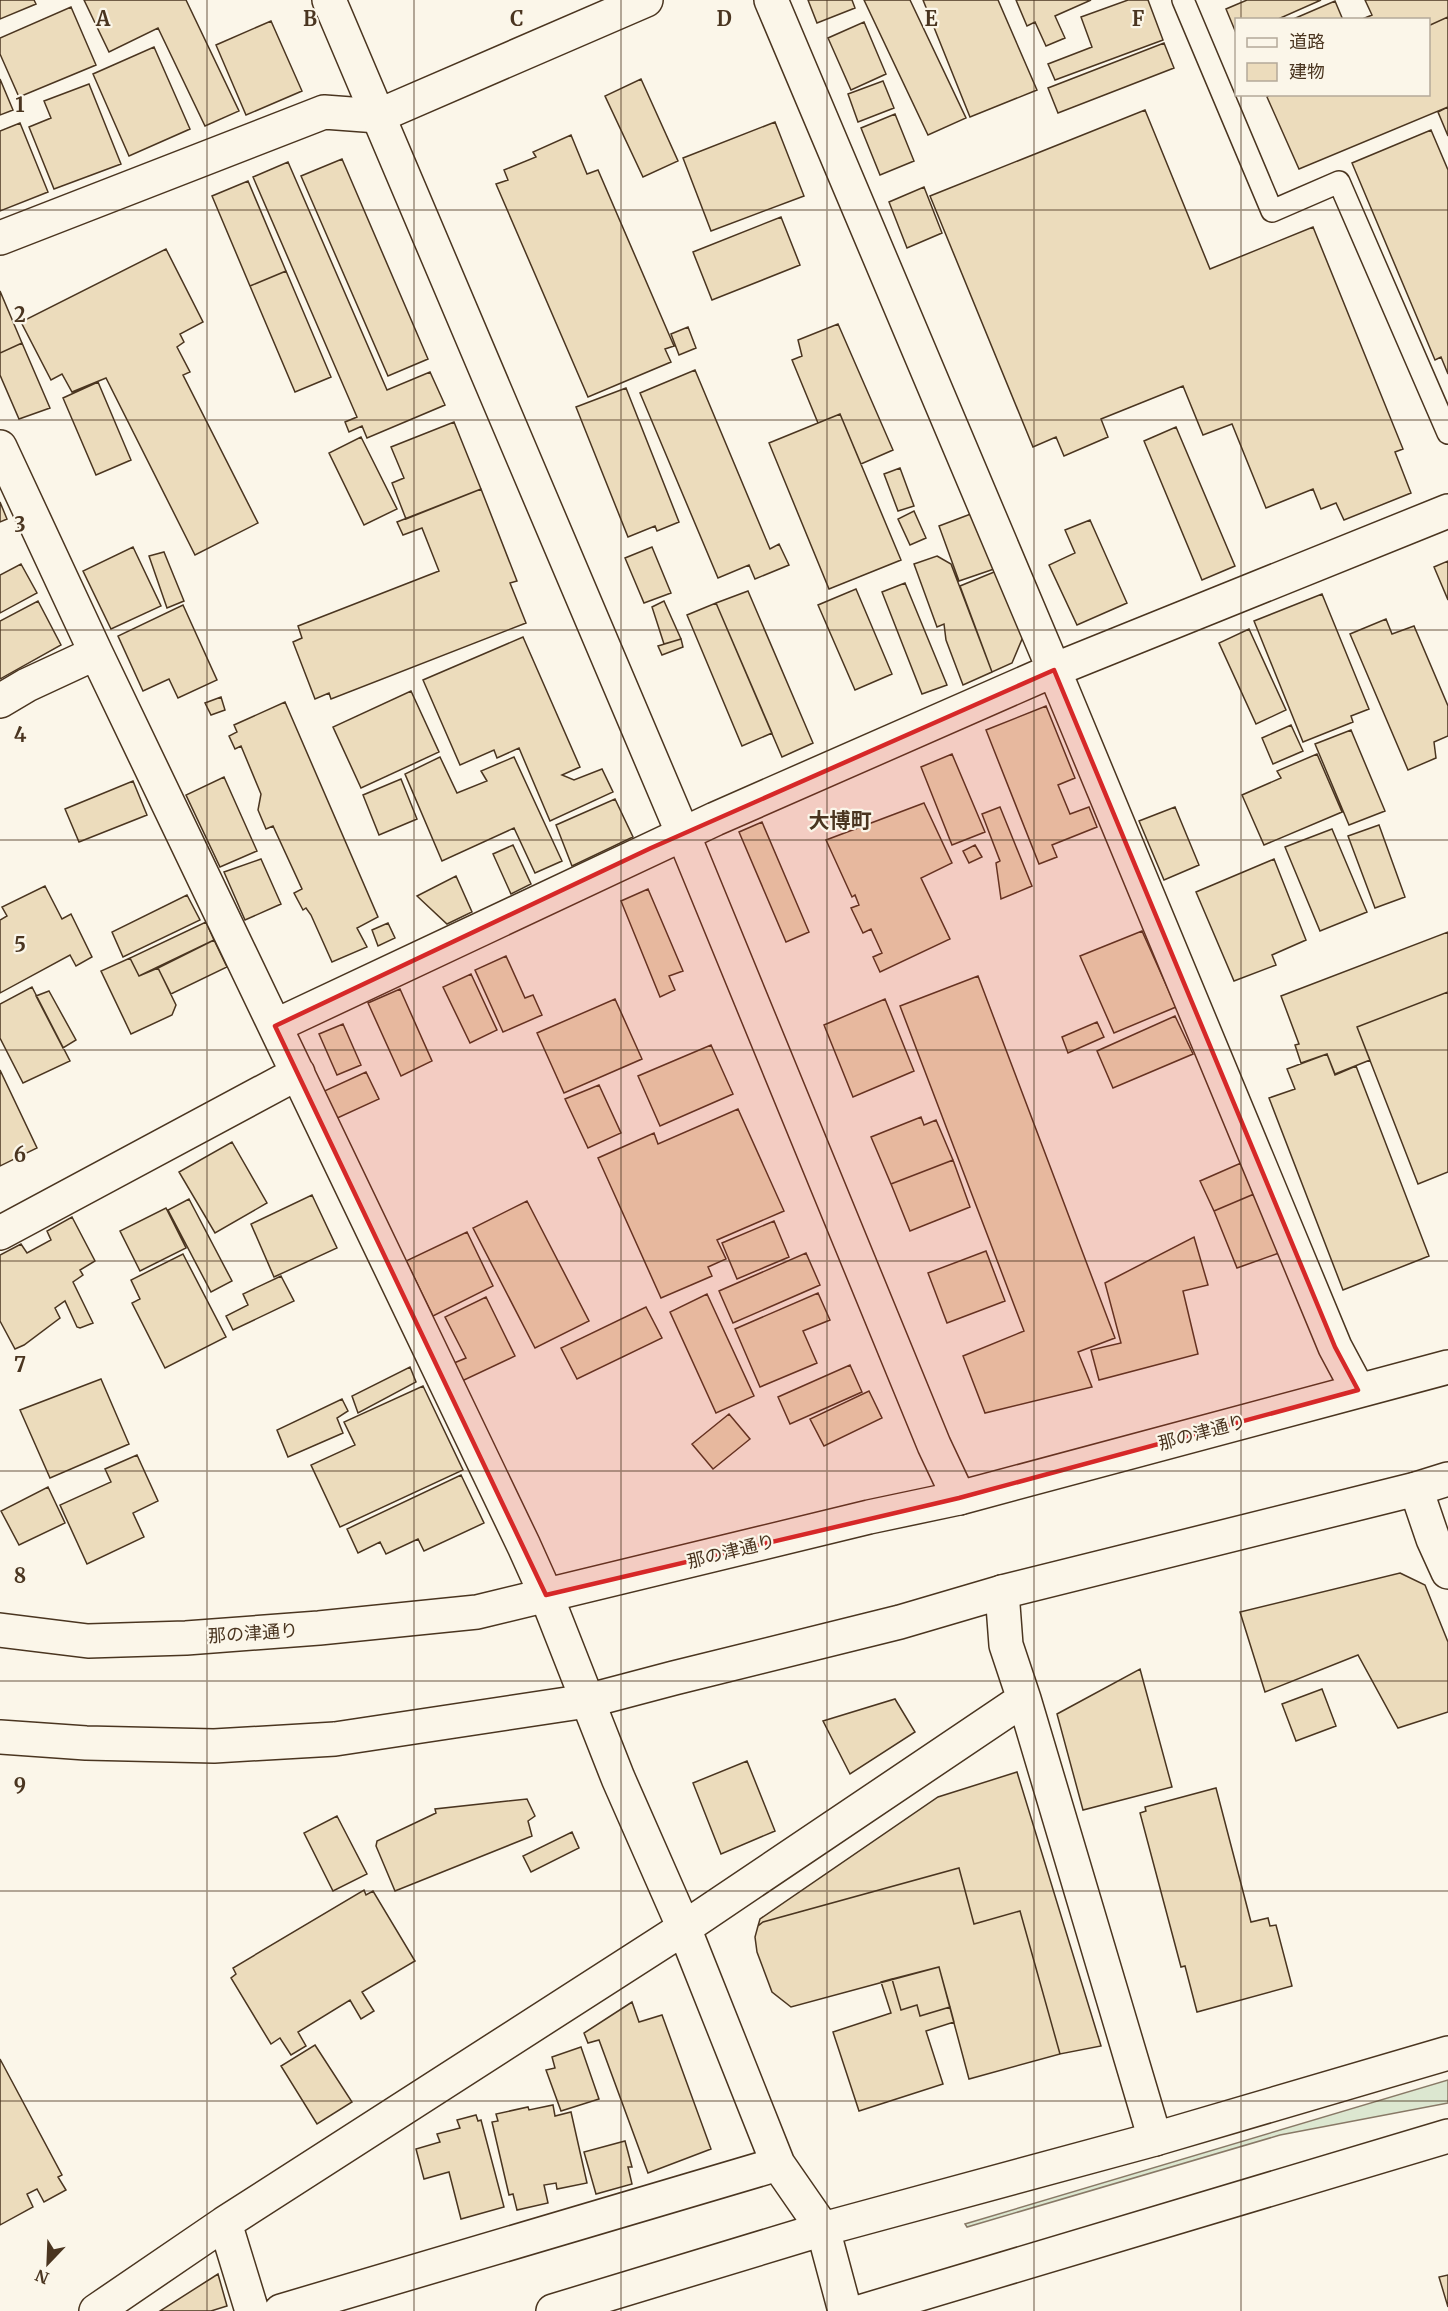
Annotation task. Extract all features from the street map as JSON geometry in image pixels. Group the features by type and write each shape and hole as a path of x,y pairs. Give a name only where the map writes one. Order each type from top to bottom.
{"street":[{"path":"329,0 683,834 929,1434 959,1498"},
{"path":"0,238 324,112 378,116 646,0"},
{"path":"771,0 1054,670 1335,1347 1358,1390"},
{"path":"0,447 96,653 546,1594 587,1701 684,1928 778,2164 823,2229 845,2311"},
{"path":"275,1026 683,834 1054,670 1448,511"},
{"path":"0,701 96,653"},
{"path":"0,1233 298,1073"},
{"name":"那の津通り","path":"0,1630 88,1641 186,1638 319,1628 477,1612 858,1520 959,1498 1448,1367"},
{"path":"0,1737 86,1743 214,1746 335,1739 587,1701 900,1622 1002,1592 1416,1489 1448,1479"},
{"path":"1416,1489 1433,1539 1448,1572"},
{"path":"1002,1592 1006,1645 1155,2139"},
{"path":"96,2311 225,2223 684,1928 1024,1699"},
{"path":"553,2311 823,2229 1155,2139 1448,2052"},
{"path":"863,2311 1448,2136"},
{"path":"281,2311 778,2164"},
{"path":"225,2223 252,2311"}],"lane":[{"path":"1183,0 1272,211 1338,182 1448,433"}],"highlighted area":[{"path":"1054,670 1335,1347 1358,1390 959,1498 546,1595 275,1026 651,848"}],"green space":[{"path":"1448,2080 1448,2103 1280,2135 967,2227 965,2224"}],"building":[{"path":"0,0 34,0 36,4 0,19"},
{"path":"84,0 186,0 239,111 205,126 158,28 109,52"},
{"path":"808,0 852,0 855,8 817,23"},
{"path":"864,0 910,0 966,118 928,135"},
{"path":"923,0 998,0 1037,90 970,117"},
{"path":"1016,0 1091,0 1055,16 1065,38 1046,46 1035,22 1027,26"},
{"path":"1128,0 1148,0 1163,40 1055,80 1048,64 1092,47 1081,17"},
{"path":"1247,0 1321,0 1280,18 1235,18 1235,31 1226,9"},
{"path":"1365,0 1448,0 1448,17 1430,25 1430,18 1365,18 1372,15"},
{"path":"1335,1 1342,18 1296,18"},
{"path":"71,7 96,65 19,97 0,54 0,38"},
{"path":"1448,17 1448,107 1299,169 1267,97 1430,96 1430,25"},
{"path":"271,21 302,91 246,115 216,45"},
{"path":"864,22 886,74 851,90 828,38"},
{"path":"1164,43 1174,68 1058,113 1048,88"},
{"path":"154,47 190,129 129,156 93,74"},
{"path":"0,79 13,110 0,115"},
{"path":"641,79 678,161 643,177 605,96"},
{"path":"883,81 894,108 858,122 848,94"},
{"path":"89,84 121,164 54,189 29,127 51,118 44,101"},
{"path":"1448,107 1448,136 1438,112"},
{"path":"1145,110 1210,269 1313,227 1403,449 1395,452 1411,493 1344,520 1336,503 1321,509 1313,489 1266,508 1232,424 1203,435 1183,386 1101,419 1108,437 1064,456 1056,437 1033,447 930,196"},
{"path":"895,114 914,161 880,175 861,128"},
{"path":"775,122 804,196 711,231 683,158"},
{"path":"20,123 48,192 0,211 0,131"},
{"path":"1431,130 1448,170 1448,374 1441,357 1435,360 1352,163"},
{"path":"571,135 587,174 598,170 674,346 665,349 671,362 588,397 496,184 508,180 504,170 536,157 533,152"},
{"path":"342,159 428,359 388,376 301,176"},
{"path":"288,162 387,390 430,372 445,405 367,438 362,426 349,432 345,422 357,417 253,177"},
{"path":"248,181 286,271 250,286 212,196"},
{"path":"924,187 942,233 907,248 889,202"},
{"path":"781,217 800,265 712,300 693,252"},
{"path":"166,249 203,322 180,334 184,342 177,347 190,372 183,375 258,523 195,555 106,378 72,392 62,374 51,380 21,322"},
{"path":"286,271 331,377 295,392 250,286"},
{"path":"0,291 22,343 0,353"},
{"path":"838,324 893,450 861,464 840,414 818,423 792,360 802,356 798,340"},
{"path":"688,327 696,348 679,355 671,334"},
{"path":"22,343 50,408 19,419 0,375 0,353"},
{"path":"695,370 770,549 779,544 789,565 755,579 749,565 718,578 640,393"},
{"path":"98,382 131,460 96,475 63,398"},
{"path":"626,388 679,522 657,531 655,526 628,537 576,407"},
{"path":"840,414 901,560 829,589 769,443"},
{"path":"454,422 481,489 406,519 392,483 404,478 391,447"},
{"path":"1176,427 1235,566 1202,580 1144,441"},
{"path":"361,437 397,509 364,525 329,453"},
{"path":"900,468 914,506 898,511 884,474"},
{"path":"481,489 517,581 510,583 526,623 331,699 329,693 315,699 293,642 302,638 298,626 439,571 422,528 403,535 397,522"},
{"path":"0,502 7,519 0,522"},
{"path":"914,511 926,538 910,545 898,519"},
{"path":"976,512 997,568 959,581 939,526"},
{"path":"1090,520 1127,603 1077,625 1049,565 1075,553 1065,530"},
{"path":"133,547 161,606 111,629 83,571"},
{"path":"652,547 671,593 644,603 625,558"},
{"path":"164,552 184,601 167,608 149,556"},
{"path":"937,556 951,564 992,672 963,685 946,640 944,624 937,627 914,564"},
{"path":"1448,561 1448,600 1434,567"},
{"path":"21,564 37,593 0,613 0,575"},
{"path":"999,570 1025,632 1012,663 992,672 960,586"},
{"path":"905,583 947,685 922,694 882,592"},
{"path":"856,589 892,674 855,690 818,605"},
{"path":"748,591 813,743 782,757 716,603"},
{"path":"1322,594 1369,709 1351,716 1353,722 1303,742 1254,621"},
{"path":"38,601 61,645 0,679 0,621"},
{"path":"664,601 681,639 664,644 652,607"},
{"path":"716,603 772,733 742,746 687,615"},
{"path":"183,605 217,680 178,698 169,679 143,691 118,636"},
{"path":"1386,619 1392,634 1414,626 1448,706 1448,736 1434,742 1436,758 1408,770 1350,634"},
{"path":"1249,629 1286,710 1256,724 1219,643"},
{"path":"523,637 580,767 562,775 574,780 602,769 613,792 550,821 519,748 497,758 494,750 460,765 423,680"},
{"path":"681,639 683,647 662,655 658,646"},
{"path":"411,691 439,752 361,788 333,727"},
{"path":"221,697 225,710 211,715 205,703"},
{"path":"285,702 378,917 357,928 367,947 332,962 311,915 306,908 303,910 294,893 302,889 273,826 266,829 258,810 261,794 241,746 235,749 229,736 237,732 234,725"},
{"path":"1046,706 1075,778 1058,785 1070,814 1089,807 1097,827 1052,845 1057,857 1039,864 986,730"},
{"path":"1291,725 1303,751 1273,764 1262,738"},
{"path":"1351,730 1385,811 1349,825 1315,744"},
{"path":"952,754 985,832 952,845 921,767"},
{"path":"1317,754 1342,812 1264,845 1242,795 1281,778 1277,771"},
{"path":"440,757 457,793 487,781 481,771 514,757 562,861 535,873 514,828 442,861 405,774"},
{"path":"224,777 257,851 220,867 186,795"},
{"path":"401,779 417,819 379,835 363,795"},
{"path":"133,781 147,815 79,842 65,809"},
{"path":"615,799 633,837 572,866 556,825"},
{"path":"924,803 952,863 921,878 950,939 880,972 873,957 882,953 871,929 863,933 851,908 859,905 855,895 852,897 826,840"},
{"path":"1000,807 1032,886 1001,899 996,863 1000,861 982,814"},
{"path":"1175,807 1199,865 1164,880 1139,821"},
{"path":"762,822 809,932 786,942 739,832"},
{"path":"1379,825 1405,897 1375,908 1348,836"},
{"path":"1332,829 1367,912 1320,931 1285,847"},
{"path":"513,845 531,884 511,894 493,854"},
{"path":"975,845 982,857 969,863 963,851"},
{"path":"261,859 281,904 245,920 224,872"},
{"path":"1274,859 1306,940 1272,955 1276,965 1234,981 1196,892"},
{"path":"456,876 472,912 447,924 417,896"},
{"path":"45,886 62,919 71,914 92,957 76,966 70,955 0,993 0,920 7,916 2,907"},
{"path":"648,889 683,971 669,976 675,990 660,997 621,901"},
{"path":"187,895 200,920 123,957 112,932"},
{"path":"206,922 214,940 139,976 130,958"},
{"path":"388,923 395,938 378,946 372,930"},
{"path":"1142,931 1176,1007 1114,1033 1080,956"},
{"path":"1448,932 1448,992 1357,1027 1370,1060 1335,1074 1327,1054 1301,1063 1295,1045 1299,1044 1281,996"},
{"path":"214,940 227,967 171,994 158,968"},
{"path":"506,956 525,998 533,995 542,1015 503,1032 475,970"},
{"path":"130,958 139,976 158,968 176,1005 172,1015 131,1034 101,971"},
{"path":"471,974 497,1030 470,1043 443,987"},
{"path":"978,976 1115,1338 1078,1352 1092,1387 985,1413 963,1356 1024,1331 900,1006"},
{"path":"32,987 70,1061 23,1083 0,1038 0,1004"},
{"path":"400,989 432,1061 401,1076 368,1003"},
{"path":"49,991 76,1040 63,1048 36,996"},
{"path":"1448,992 1448,1172 1418,1184 1357,1027"},
{"path":"615,999 642,1059 564,1093 537,1033"},
{"path":"885,999 914,1071 853,1097 824,1025"},
{"path":"1175,1016 1193,1054 1113,1088 1097,1051"},
{"path":"1097,1022 1104,1037 1068,1053 1062,1037"},
{"path":"343,1024 361,1065 337,1075 319,1034"},
{"path":"711,1045 733,1094 660,1126 638,1076"},
{"path":"1327,1054 1335,1075 1356,1066 1429,1256 1343,1290 1269,1098 1295,1089 1287,1069"},
{"path":"0,1070 37,1148 0,1166"},
{"path":"366,1072 379,1099 333,1120 320,1093"},
{"path":"599,1085 621,1133 588,1148 565,1099"},
{"path":"738,1109 784,1211 717,1240 726,1259 708,1267 712,1276 661,1298 598,1158 654,1133 658,1144"},
{"path":"921,1117 924,1125 936,1120 953,1160 891,1184 871,1137"},
{"path":"232,1142 267,1203 215,1233 179,1172"},
{"path":"953,1160 970,1207 910,1231 891,1184"},
{"path":"1241,1163 1254,1194 1214,1211 1200,1181"},
{"path":"1254,1194 1279,1253 1237,1268 1214,1211"},
{"path":"312,1195 337,1248 274,1277 251,1224"},
{"path":"189,1199 232,1281 211,1292 168,1210"},
{"path":"527,1201 589,1321 535,1348 473,1228"},
{"path":"166,1208 186,1248 140,1271 120,1231"},
{"path":"72,1217 95,1261 80,1270 83,1275 73,1282 93,1323 77,1327 65,1301 55,1308 60,1318 24,1345 15,1349 0,1321 0,1255 21,1244 27,1253 51,1240 47,1231"},
{"path":"774,1221 789,1257 737,1279 722,1243"},
{"path":"467,1232 493,1286 433,1316 406,1261"},
{"path":"1194,1237 1208,1285 1183,1291 1198,1354 1099,1380 1091,1350 1121,1343 1105,1283"},
{"path":"986,1251 1005,1301 947,1323 928,1273"},
{"path":"806,1253 820,1285 733,1323 719,1291"},
{"path":"183,1254 226,1337 165,1368 132,1303 140,1299 131,1280"},
{"path":"281,1276 294,1301 233,1330 226,1316 248,1305 243,1294"},
{"path":"818,1293 830,1320 803,1331 817,1363 760,1387 735,1329"},
{"path":"707,1294 754,1396 716,1413 670,1312"},
{"path":"486,1297 515,1356 462,1381 454,1363 466,1358 445,1317"},
{"path":"646,1307 662,1338 577,1379 561,1348"},
{"path":"850,1365 862,1392 790,1424 778,1397"},
{"path":"410,1367 416,1382 358,1413 352,1396"},
{"path":"101,1379 129,1444 50,1478 20,1410"},
{"path":"423,1386 463,1470 340,1527 311,1465 355,1445 344,1422"},
{"path":"869,1391 882,1418 824,1446 810,1419"},
{"path":"342,1399 348,1411 337,1418 343,1433 288,1457 277,1430"},
{"path":"729,1414 750,1439 713,1469 692,1444"},
{"path":"137,1455 158,1501 133,1513 144,1537 87,1564 60,1505 111,1482 105,1469"},
{"path":"461,1475 484,1523 424,1551 418,1539 386,1554 380,1542 358,1553 347,1529"},
{"path":"48,1487 65,1523 19,1545 1,1511"},
{"path":"1400,1573 1425,1585 1448,1642 1448,1712 1398,1728 1358,1655 1265,1692 1240,1612"},
{"path":"1140,1669 1172,1787 1083,1810 1057,1714"},
{"path":"1322,1689 1336,1726 1296,1741 1282,1704"},
{"path":"895,1699 915,1732 850,1774 823,1721"},
{"path":"747,1761 775,1831 721,1854 693,1783"},
{"path":"1017,1772 1101,2046 1060,2054 1020,1911 974,1924 959,1868 763,1922 758,1926 760,1919 938,1797"},
{"path":"1216,1788 1251,1922 1268,1918 1270,1926 1276,1925 1292,1986 1197,2012 1185,1966 1181,1967 1140,1813 1146,1811 1145,1807"},
{"path":"527,1799 535,1816 528,1821 532,1836 395,1891 376,1846 377,1841 436,1813 435,1809"},
{"path":"337,1816 367,1874 333,1891 304,1833"},
{"path":"572,1832 579,1848 531,1872 523,1856"},
{"path":"959,1868 974,1924 1020,1911 1060,2054 969,2079 939,1967 791,2007 772,1992 757,1952 755,1937 758,1926 763,1922"},
{"path":"364,1890 366,1895 373,1891 415,1961 362,1992 374,2011 361,2019 350,2000 298,2032 306,2046 291,2055 280,2038 271,2044 231,1978 236,1974 233,1968"},
{"path":"939,1967 950,2007 920,2016 917,2005 901,2010 892,1979"},
{"path":"892,1979 901,2010 917,2005 920,2016 950,2007 954,2022 926,2031 943,2084 859,2111 833,2032 891,2013 881,1982"},
{"path":"632,2002 639,2022 662,2015 711,2149 648,2173 599,2040 588,2043 584,2033"},
{"path":"315,2045 352,2102 317,2124 281,2066"},
{"path":"581,2047 599,2099 561,2111 546,2070 555,2068 552,2057"},
{"path":"0,2059 62,2175 58,2177 66,2190 44,2202 37,2189 27,2194 33,2207 0,2225"},
{"path":"553,2105 555,2116 571,2112 587,2183 557,2189 556,2183 544,2185 548,2203 517,2210 513,2194 509,2195 492,2122 498,2121 496,2114 528,2107 529,2110"},
{"path":"476,2115 478,2121 481,2120 504,2207 461,2219 449,2172 424,2179 416,2149 440,2142 437,2134 460,2128 457,2120"},
{"path":"625,2141 632,2167 628,2167 632,2184 596,2194 584,2152"},
{"path":"218,2274 227,2306 211,2311 160,2311"},
{"path":"1448,2275 1448,2307 1439,2277"}],"district":[{"name":"大博町","path":"840,820"}]}
